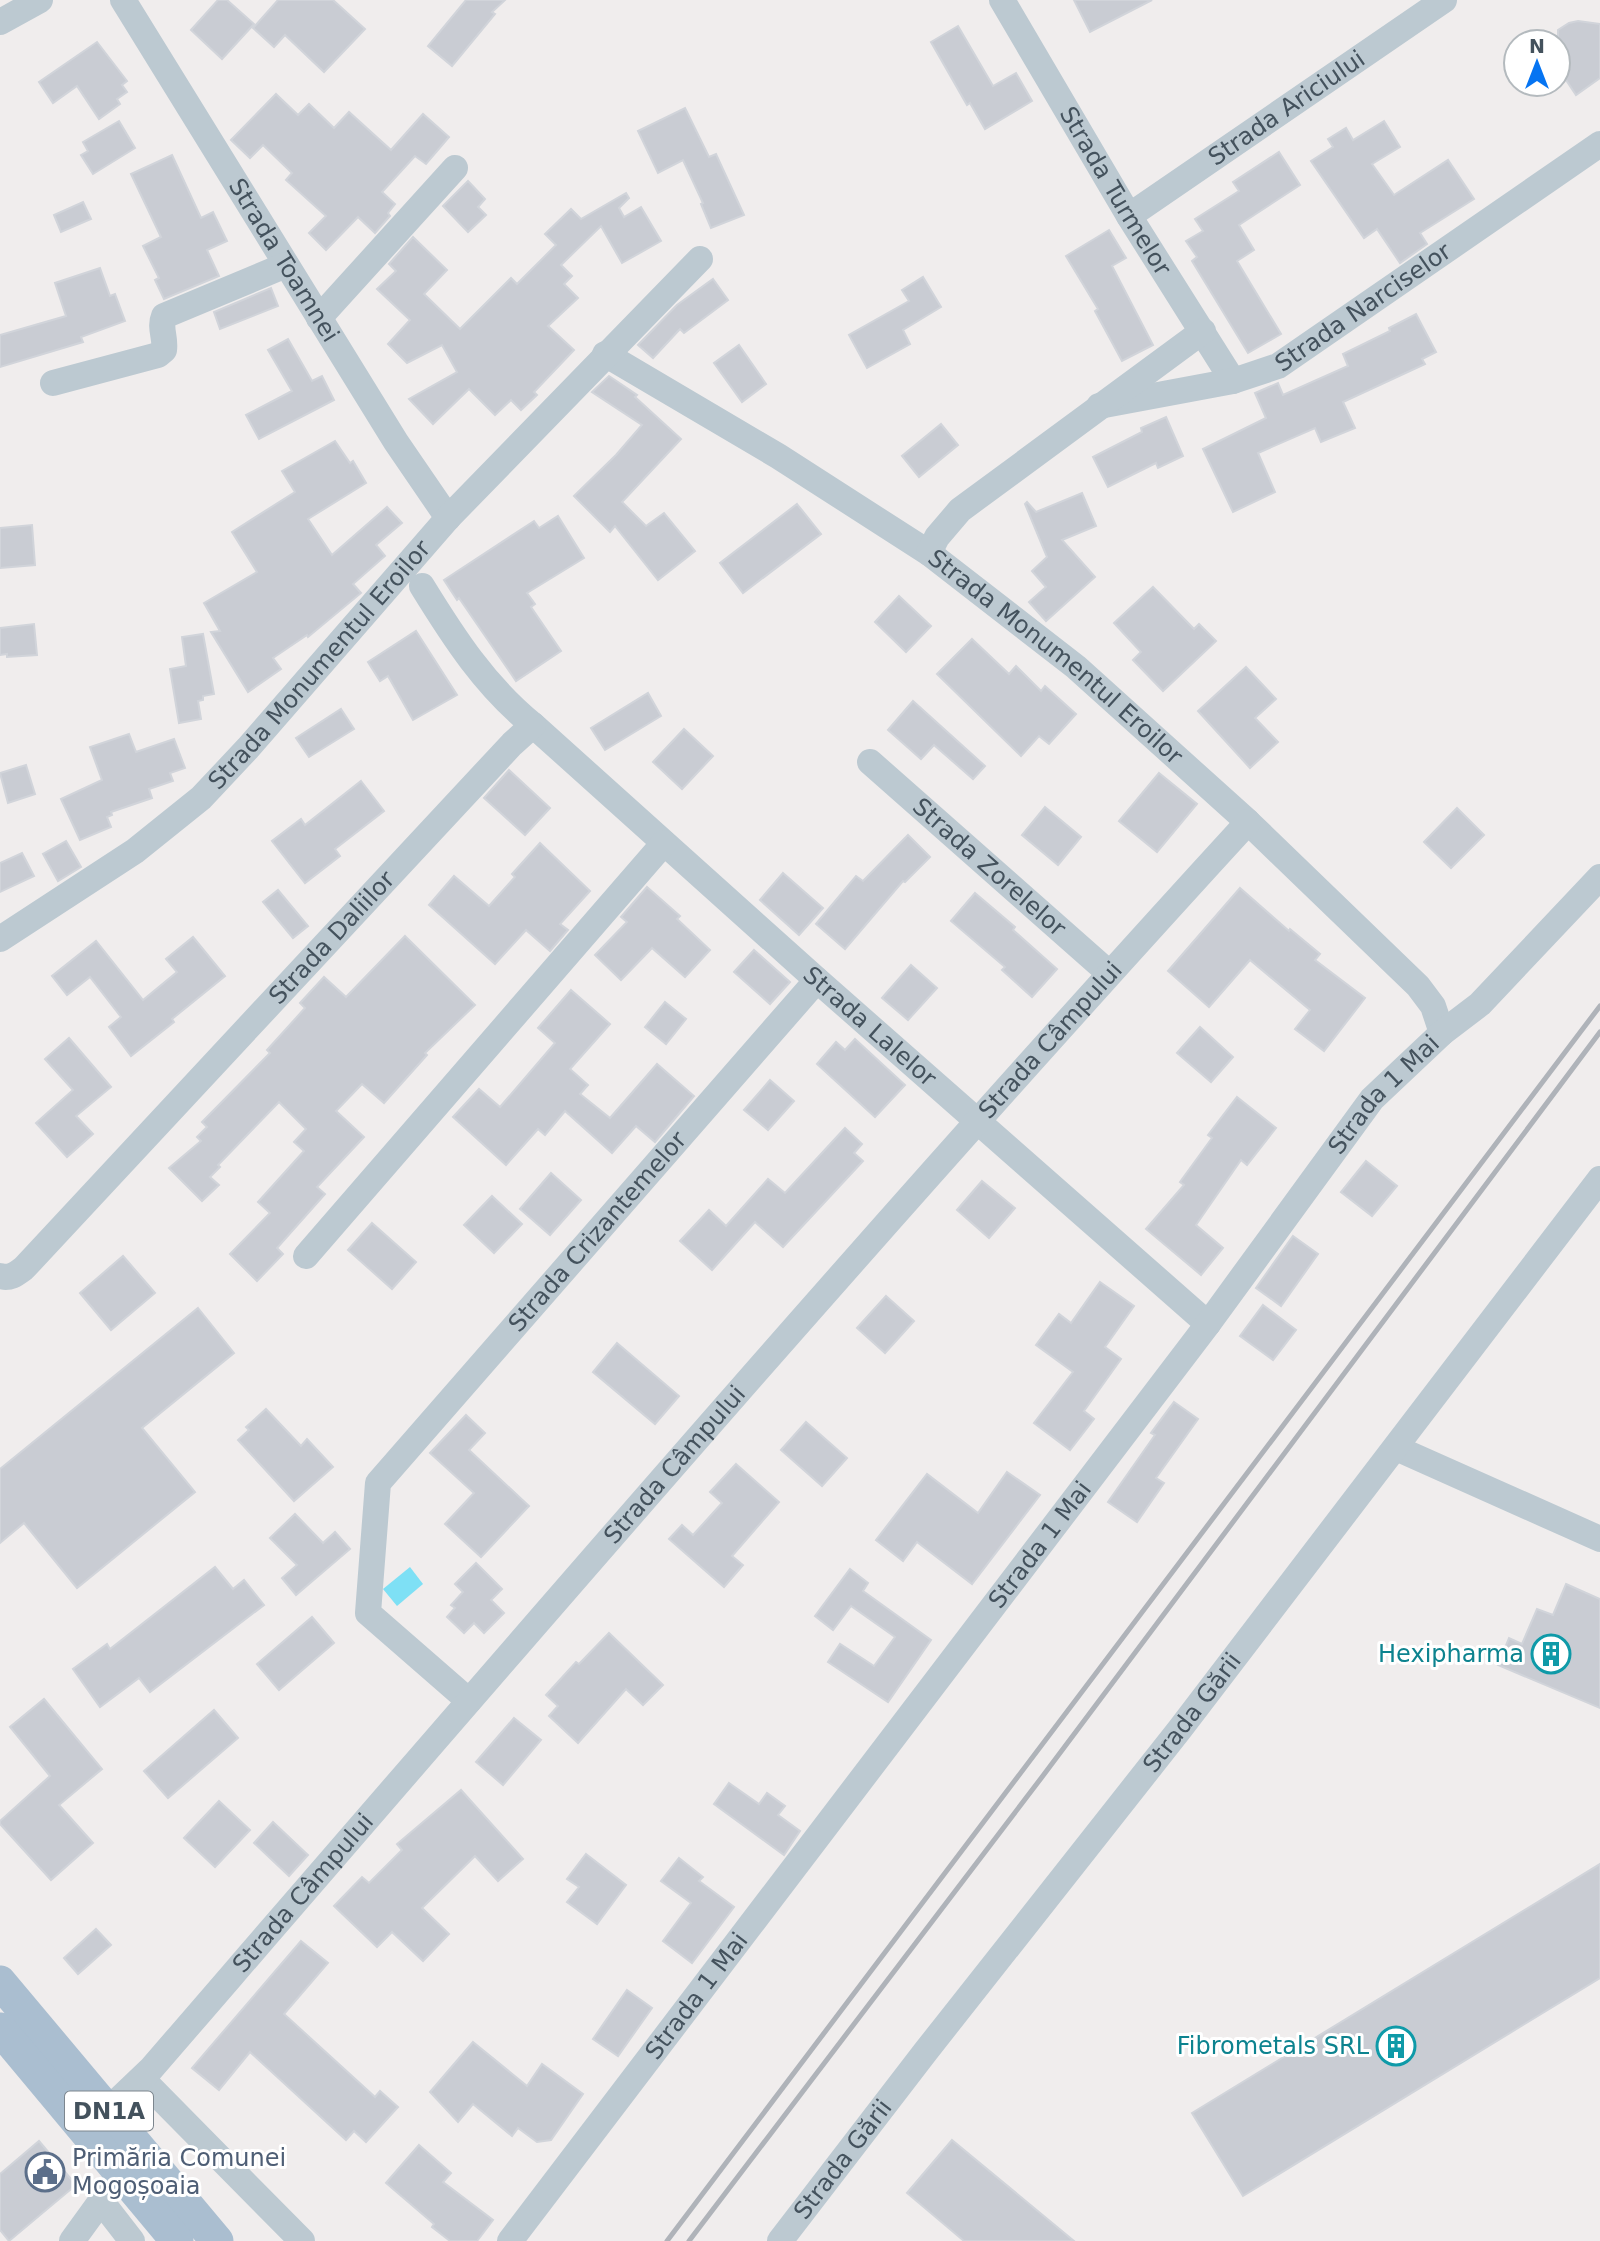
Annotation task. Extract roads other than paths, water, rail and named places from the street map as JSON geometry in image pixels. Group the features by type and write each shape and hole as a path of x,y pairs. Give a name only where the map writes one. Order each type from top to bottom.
{"main road":[{"name":"DN1A","path":"0,1982 217,2241"},
{"name":"DN1A","path":"0,2029 112,2189 177,2241"}],"street":[{"path":"8,12 40,0"},
{"name":"Strada Toamnei","path":"123,0 396,442 448,518"},
{"name":"Strada Turmelor","path":"1002,0 1129,216 1233,381"},
{"name":"Strada Ariciului","path":"1129,216 1444,0"},
{"name":"Strada Narciselor","path":"1099,406 1233,381 1278,366 1600,144"},
{"path":"319,318 455,168"},
{"name":"Strada Monumentul Eroilor","path":"0,939 135,851 201,798 248,748 448,518 700,259"},
{"path":"53,383 158,355 164,350 161,322 164,316 286,265"},
{"name":"Strada Narciselor","path":"929,553 937,537 960,510 1203,331"},
{"name":"Strada Monumentul Eroilor","path":"606,354 778,456 929,553 1076,667 1248,822 1418,986 1433,1006 1442,1033"},
{"path":"422,586 476,668 507,704 533,725"},
{"name":"Strada Lalelor","path":"533,725 977,1122 1208,1324"},
{"name":"Strada Daliilor","path":"3,1277 15,1275 24,1268 533,725"},
{"name":"Strada Zorelelor","path":"870,762 1109,973"},
{"name":"Strada Câmpului","path":"108,2110 142,2079 469,1701 977,1122 1248,822"},
{"path":"306,1256 664,843"},
{"name":"Strada 1 Mai","path":"510,2241 1208,1324 1372,1099 1442,1033 1480,1004 1600,877"},
{"name":"Strada Crizantemelor","path":"469,1701 368,1613 378,1483 817,980"},
{"name":"Strada Gării","path":"780,2241 1172,1740 1600,1179"},
{"path":"1396,1447 1600,1539"},
{"path":"142,2079 302,2241"},
{"path":"72,2241 112,2189"},
{"path":"112,2189 132,2241"}],"water":[{"path":"410,1567 423,1584 397,1606 383,1589"}],"railway":[{"path":"667,2241 1600,1006"},
{"path":"689,2241 1042,1777 1600,1032"}],"place":[{"name":"Hexipharma","path":"1551,1654"},
{"name":"Fibrometals SRL","path":"1396,2046"},
{"name":"Primăria Comunei Mogoșoaia","path":"45,2172"}]}
